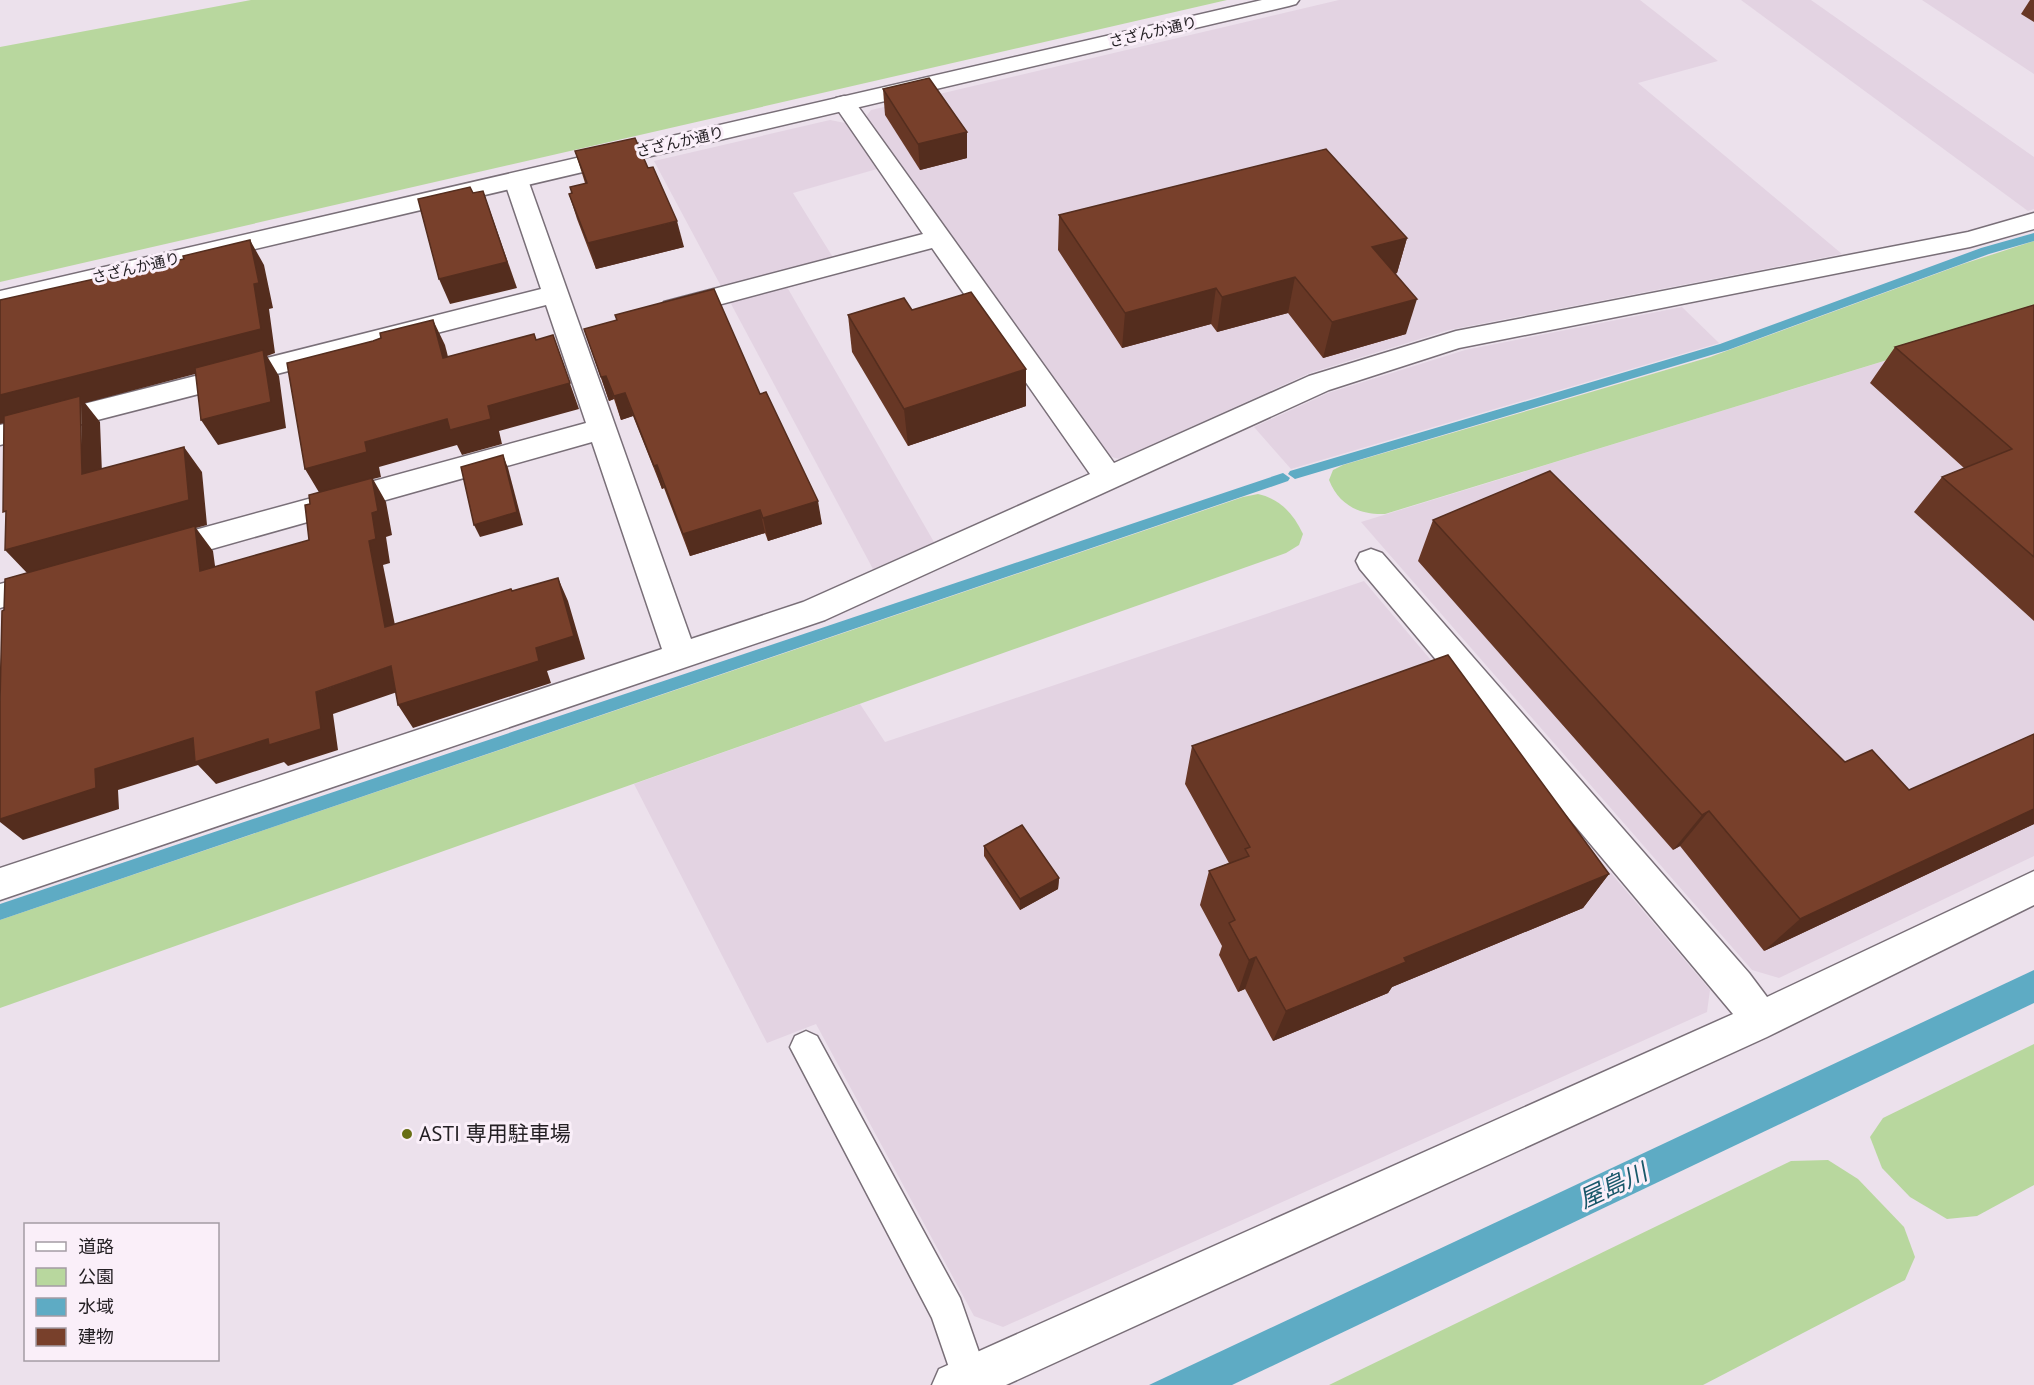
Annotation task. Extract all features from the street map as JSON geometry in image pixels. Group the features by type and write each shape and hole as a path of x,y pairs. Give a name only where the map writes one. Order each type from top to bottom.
{"street":[{"name":"さざんか通り","path":"0,300 1289,0"},
{"path":"844,104 1095,461 1110,478"},
{"path":"516,180 555,294 581,333 602,429 681,656"},
{"path":"0,884 777,624 840,600 1319,383 1456,340 1970,239 2034,220"},
{"path":"649,315 939,238"},
{"path":"0,435 555,294"},
{"path":"136,558 602,429"},
{"path":"1371,561 1736,986 1761,1020"},
{"path":"0,596 80,574"},
{"path":"962,1382 1761,1020 2034,887"}],"lane":[{"path":"806,1047 946,1311 962,1382"}],"shaded area":[{"path":"1339,0 1640,0 1718,61 1638,83 1842,254 1449,330 1310,373 1120,459 1107,456 865,118 871,110"},
{"path":"1741,0 1811,0 2034,157 2034,209 2028,211"},
{"path":"1922,0 2034,0 2034,74"},
{"path":"830,120 845,123 877,169 793,193 834,259 722,288 654,161"},
{"path":"787,287 934,542 873,569 730,302"},
{"path":"1682,307 1719,343 1291,469 1254,427 1328,393 1465,350"},
{"path":"2034,315 2034,856 1779,978 1752,970 1361,522"},
{"path":"1364,581 1710,990 1707,1012 1003,1327 974,1316 816,1024 767,1043 634,784 860,704 885,742"}],"green space":[{"path":"251,0 1227,0 0,282 0,47"},
{"path":"2034,241 2034,315 1385,514 1367,513 1351,507 1338,496 1329,480 1333,470 1343,465 1710,357 1963,264"},
{"path":"1258,494 1273,499 1290,513 1303,534 1299,545 1286,553 0,1008 0,920 1243,497"},
{"path":"2034,1044 2034,1185 1977,1216 1947,1219 1910,1197 1882,1168 1870,1137 1883,1118"},
{"path":"1828,1160 1858,1179 1904,1227 1915,1257 1905,1280 1703,1385 1329,1385 1791,1161"}],"water":[{"name":"屋島川","path":"2034,970 2034,1003 1232,1385 1149,1385"}],"building":[{"path":"929,78 967,132 918,144 883,89"},
{"path":"635,138 648,168 653,167 677,221 588,243 569,194 572,193 570,187 587,183 575,151"},
{"path":"1326,149 1407,238 1372,247 1417,299 1332,322 1295,277 1222,297 1216,288 1125,313 1059,215"},
{"path":"470,187 473,193 483,191 507,262 439,279 418,199"},
{"path":"250,240 259,283 254,284 261,329 0,395 0,300 184,259 183,256"},
{"path":"714,289 760,394 766,392 818,501 763,518 760,510 683,534 657,465 654,466 625,393 614,396 606,376 601,377 584,329 617,320 615,315"},
{"path":"971,292 1026,369 904,409 848,315 904,298 912,310"},
{"path":"2034,305 2034,557 1942,477 2012,449 1895,347"},
{"path":"433,320 443,358 534,334 536,340 553,335 570,383 488,406 491,419 450,430 447,419 365,442 367,452 305,469 287,363 373,341 381,338 380,333"},
{"path":"263,350 271,402 201,420 195,368"},
{"path":"80,396 82,474 184,447 189,500 5,550 4,416"},
{"path":"503,455 517,512 474,525 461,467"},
{"path":"1550,471 1845,762 1872,750 1909,790 2034,734 2034,809 1800,919 1709,811 1702,815 1433,520"},
{"path":"372,478 378,511 372,513 376,539 369,541 385,627 511,589 512,591 558,578 574,636 536,648 539,661 398,705 391,666 316,692 321,729 269,745 268,739 195,762 193,738 95,769 96,788 0,819 0,702 5,579 195,526 200,571 309,540 305,505 310,504 309,495"},
{"path":"1448,655 1609,874 1404,958 1406,962 1286,1011 1256,957 1249,960 1229,923 1235,920 1209,871 1249,856 1245,849 1250,847 1192,746"},
{"path":"1022,825 1059,878 1020,899 984,846"}],"waterway":[{"path":"1295,474 1724,347 1985,251 2034,237"},
{"path":"0,912 1283,478"}],"place":[{"name":"ASTI 専用駐車場","path":"407,1134"}]}
